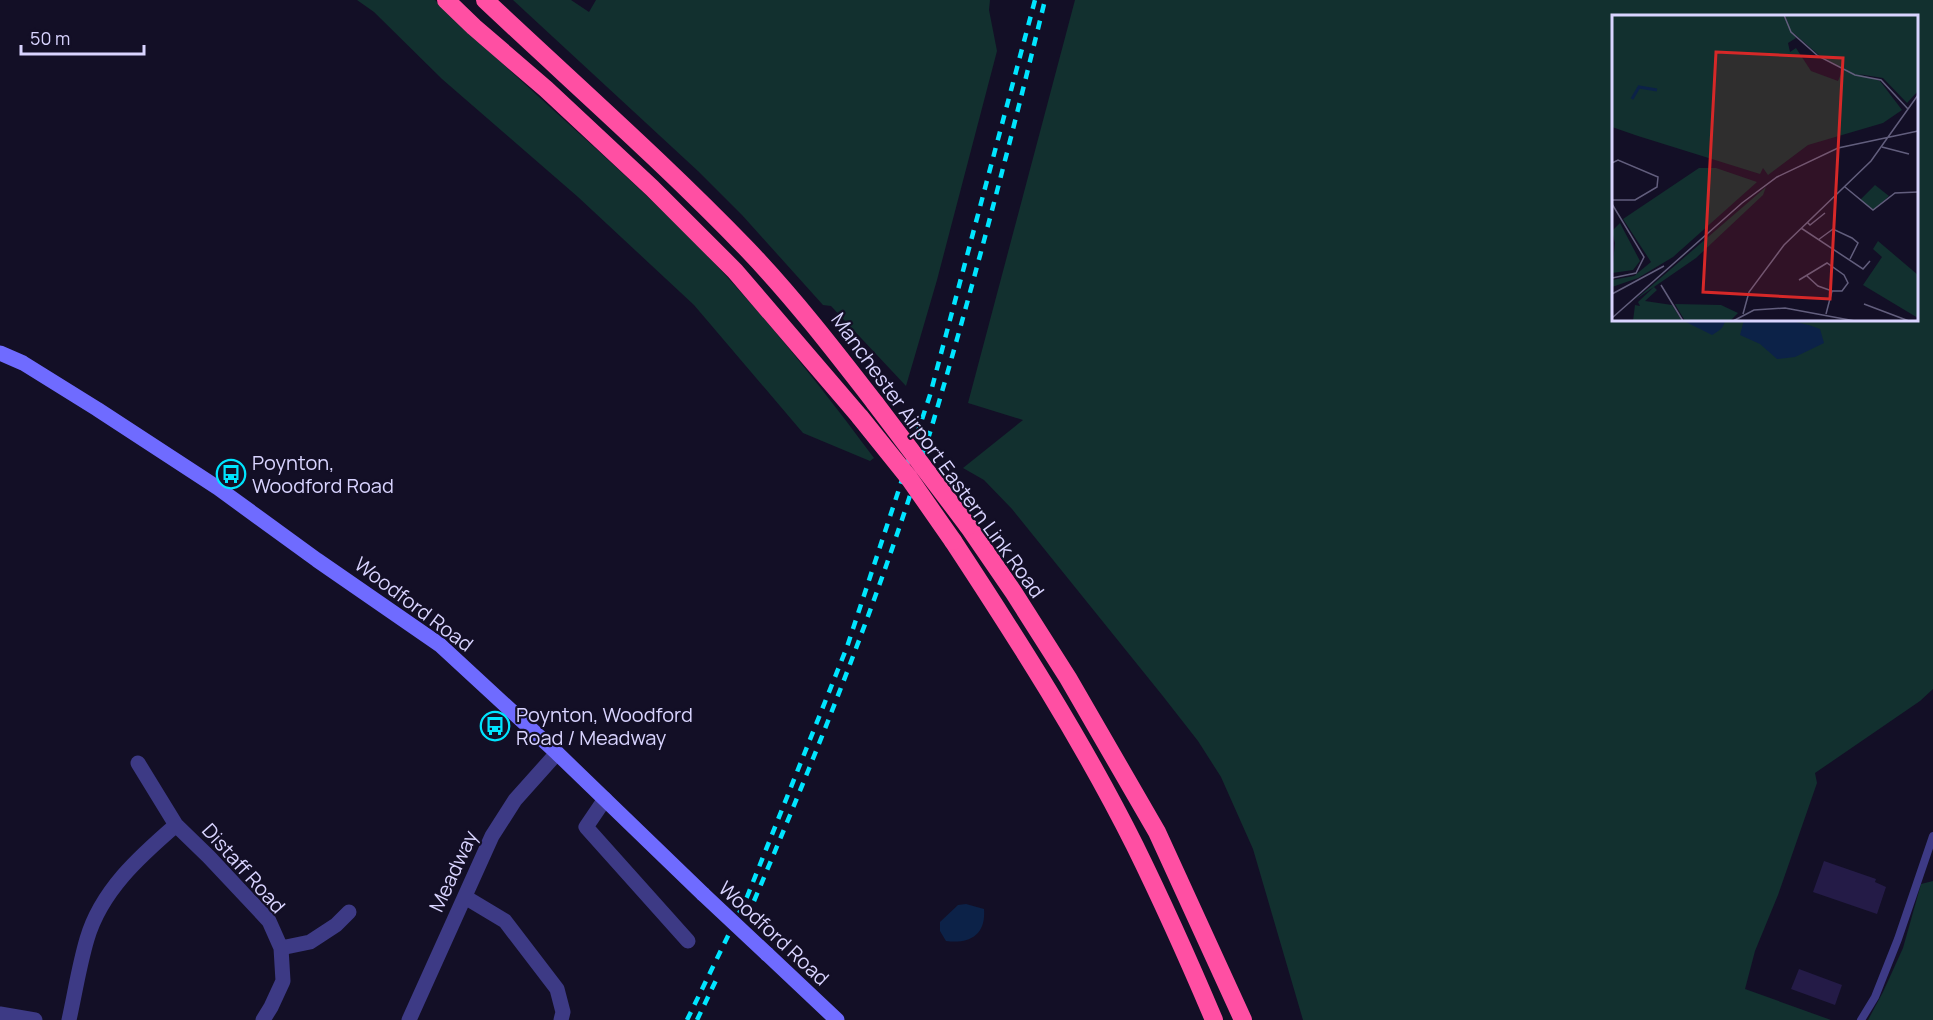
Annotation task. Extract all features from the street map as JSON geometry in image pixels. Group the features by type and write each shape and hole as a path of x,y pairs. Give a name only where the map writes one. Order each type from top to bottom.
{"highway":[{"name":"Manchester Airport Eastern Link Road","path":"446,0 652,188 735,271 909,478 953,541 1050,692 1090,762 1134,845 1179,938 1214,1020"},
{"name":"Manchester Airport Eastern Link Road","path":"485,0 669,170 748,250 813,323 968,526 1062,668 1158,831 1243,1020"}],"street":[{"name":"Woodford Road","path":"0,353 23,363 98,409 219,488 317,560 440,645 557,753 837,1020"},
{"name":"Meadway","path":"408,1020 444,938 502,818 557,753"},
{"path":"138,763 176,825"},
{"path":"605,799 586,827 688,941"},
{"name":"Distaff Road","path":"69,1020 87,940 98,913 115,886 144,852 176,825 269,921 281,948 283,981 263,1020"},
{"path":"465,897 505,921 557,988 563,1012 561,1020"},
{"path":"281,948 310,942 336,925 349,912"},
{"path":"0,1014 35,1020"}],"lane":[{"path":"1861,1020 1875,997 1933,836"}],"green space":[{"path":"357,0 435,0 625,175 712,261 785,343 874,458 870,461 803,433 694,305 578,197 442,79 374,12"},
{"path":"513,0 571,0 589,12 596,0 990,0 989,10 997,51 937,280 906,386 831,306 823,305 742,215 699,172"},
{"path":"1075,0 1933,0 1933,689 1920,701 1815,773 1817,783 1778,895 1755,951 1745,989 1831,1020 1303,1020 1253,849 1221,777 1198,741 1012,509 984,480 963,468 1023,420 968,403"},
{"path":"1933,881 1933,1020 1868,1020 1903,948 1921,884"}],"water":[{"path":"1684,321 1725,321 1721,329 1712,335"},
{"path":"1744,321 1789,321 1820,329 1824,343 1795,357 1777,359 1760,344 1740,335"},
{"path":"966,904 984,909 984,918 979,931 969,939 946,941 940,931 940,922 958,905"}],"building":[{"path":"1824,861 1876,879 1875,882 1886,887 1877,914 1813,892"},
{"path":"1799,969 1842,985 1835,1005 1791,989"}],"railway":[{"path":"687,1020 747,897 847,647 930,395 1035,0"},
{"path":"754,901 851,662 915,480 978,262 1045,0"},
{"path":"697,1020 719,974"}],"place":[{"name":"Poynton, Woodford Road","path":"231,474"},
{"name":"Poynton, Woodford Road / Meadway","path":"495,726"}]}
